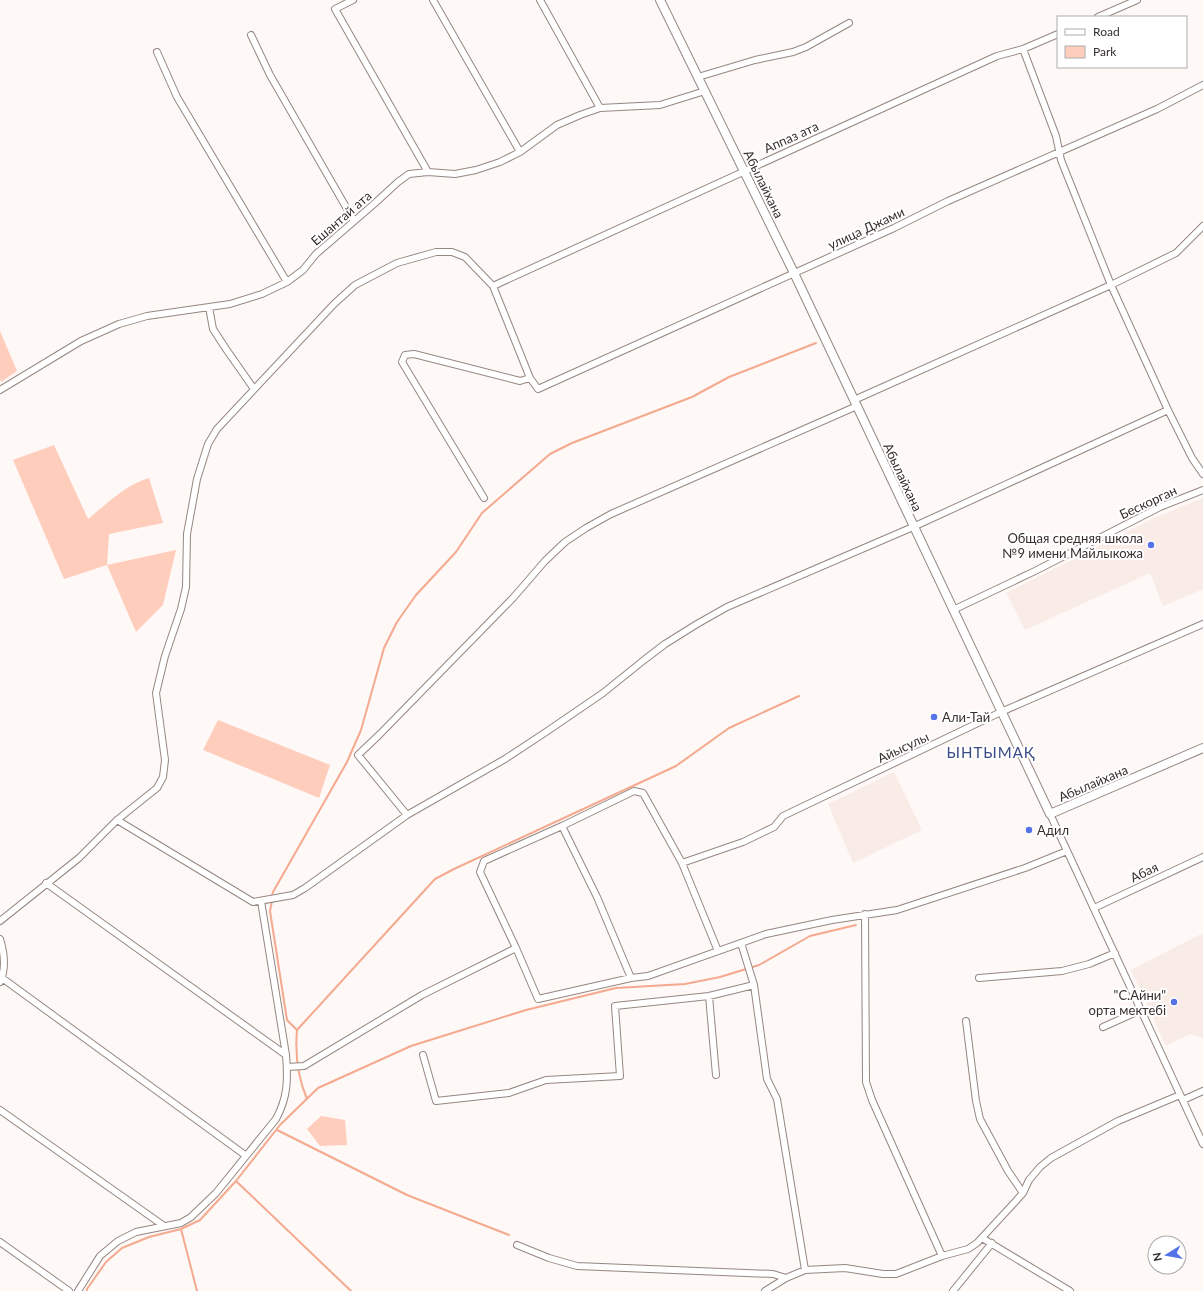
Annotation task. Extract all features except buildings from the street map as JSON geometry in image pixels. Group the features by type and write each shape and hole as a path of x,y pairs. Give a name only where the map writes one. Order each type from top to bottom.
{"main road":[{"name":"Абылайхана","path":"660,0 794,273 1050,814 1203,748"}],"street":[{"path":"353,0 335,9 428,172"},
{"path":"433,0 520,152"},
{"path":"540,0 600,108"},
{"path":"1100,16 1137,0"},
{"path":"698,77 755,60 793,52 806,47 849,23"},
{"name":"Аппаз ата","path":"493,286 997,56 1023,49 1057,34"},
{"path":"251,35 270,76 354,221"},
{"path":"1023,49 1056,136 1061,160 1111,285 1168,410 1192,458 1203,474"},
{"path":"157,52 178,97 287,282"},
{"name":"улица Джами","path":"530,378 538,389 894,228 948,201 1157,109 1203,85"},
{"name":"Ешантай ата","path":"0,390 81,341 119,324 147,316 230,304 262,294 287,282 304,270 316,254 409,174 428,172 455,174 476,170 500,162 520,152 557,125 600,108 660,105 705,92"},
{"path":"407,815 358,754 380,734 513,598 545,561 565,542 611,514 1176,254 1203,226"},
{"path":"0,921 78,858 117,820 157,788 163,777 165,760 156,693 165,656 181,609 186,587 187,534 197,480 208,444 217,429 334,304 355,285 379,271 436,252 452,252 464,257 493,286 530,378 520,381 414,354 405,355 402,362 484,498"},
{"path":"209,307 213,328 254,389"},
{"path":"117,820 253,902 293,895 407,815 505,759 546,732 603,693 654,652 697,624 726,608 913,527 1168,410"},
{"name":"Бескорган","path":"953,610 1035,571 1160,508 1203,490"},
{"name":"Айысулы","path":"682,864 743,842 774,827 783,816 1001,712 1203,624"},
{"path":"718,951 682,864 643,793 634,791 562,826 484,861 480,872 538,999 631,978 648,976 766,934 832,920 897,910 1025,868 1068,851"},
{"path":"1050,814 1203,1144"},
{"path":"562,826 597,897 631,978"},
{"name":"Абая","path":"1094,908 1203,857"},
{"path":"46,883 286,1054"},
{"path":"78,1291 100,1256 118,1241 136,1232 181,1223 191,1217 216,1193 245,1155 276,1119 282,1108 286,1096 288,1075 286,1054 261,901"},
{"path":"865,914 866,1082 872,1100 942,1256"},
{"path":"0,939 4,958 1,980 245,1155"},
{"path":"741,943 754,985 767,1079 777,1099 805,1270"},
{"path":"287,1066 304,1066 422,995 516,948"},
{"path":"978,978 1062,971 1089,964 1115,953"},
{"path":"423,1055 436,1101 508,1093 546,1080 620,1076 615,1006 709,996 754,985"},
{"path":"709,996 716,1075"},
{"path":"1103,1027 1141,1010"},
{"path":"966,1021 976,1101 980,1119 1008,1171 1023,1193"},
{"path":"766,1291 786,1278 805,1270 845,1268 883,1274 896,1274 942,1256 968,1248 982,1238 1023,1193 1029,1180 1040,1167 1051,1158 1118,1121 1181,1097 1203,1091"},
{"path":"0,1110 164,1226"},
{"path":"982,1238 1070,1291"},
{"path":"0,1242 69,1291"},
{"path":"953,1291 992,1243"},
{"path":"517,1245 549,1258 577,1266 773,1274 786,1278"}],"shaded area":[{"name":"Общая средняя школа №9 имени Майлыкожа","path":"1203,498 1203,589 1163,606 1150,573 1025,630 1006,593 1154,518"},
{"path":"894,772 922,830 853,863 828,804"},
{"name":"\"С.Айни\" орта мектебі","path":"1203,933 1203,1038 1190,1034 1166,1046 1131,970"}],"green space":[{"path":"0,331 17,371 1,382 0,379"},
{"path":"54,445 88,519 124,490 149,478 163,523 109,534 107,565 64,579 13,460"},
{"path":"176,550 163,605 136,632 107,565"},
{"path":"218,720 330,765 319,798 203,750"},
{"path":"321,1116 345,1120 347,1145 320,1146 307,1129"}],"waterway":[{"path":"272,896 347,762 361,730 384,648 397,622 416,595 456,552 482,513 550,454 572,443 692,397 729,377 816,343"},
{"path":"307,1099 301,1083 298,1065 296,1048 297,1030 435,879 676,766 729,728 799,696"},
{"path":"272,901 270,911 287,1020 297,1030"},
{"path":"87,1291 106,1262 122,1248 149,1237 181,1229 200,1220 236,1181 280,1125 318,1088 411,1046 526,1010 616,988 685,984 720,977 759,965 810,936 856,925"},
{"path":"277,1130 407,1195 509,1235"},
{"path":"236,1181 351,1291"},
{"path":"181,1229 197,1291"}],"place":[{"name":"Общая средняя школа №9 имени Майлыкожа","path":"1151,545"},
{"name":"Али-Тай","path":"934,717"},
{"name":"Адил","path":"1029,830"},
{"name":"\"С.Айни\" орта мектебі","path":"1174,1002"}],"district":[{"name":"ЫНТЫМАҚ","path":"991,752"}]}
